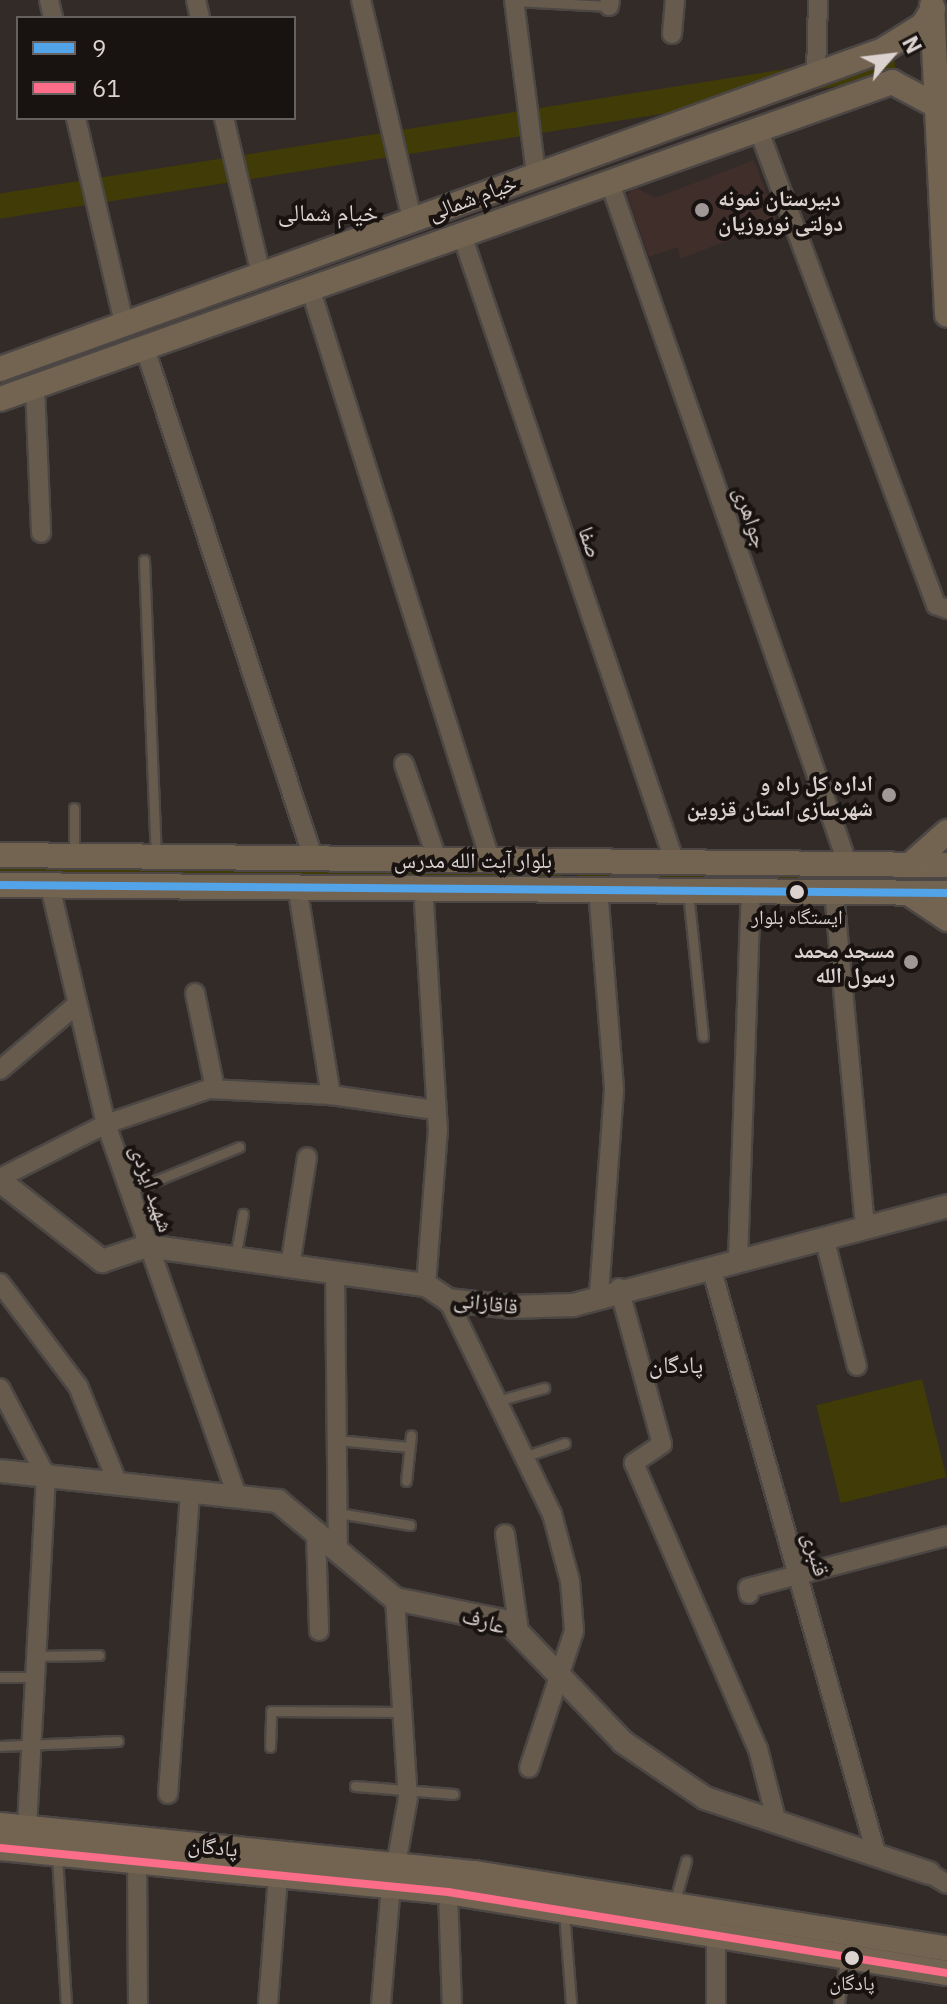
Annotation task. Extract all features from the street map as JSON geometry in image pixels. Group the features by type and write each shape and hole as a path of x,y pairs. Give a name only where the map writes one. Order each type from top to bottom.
{"main road":[{"name":"خیام شمالی","path":"0,369 883,50 923,25 932,5"},
{"path":"932,5 947,315"},
{"path":"883,50 899,62 892,82 939,107"},
{"name":"خیام شمالی","path":"0,399 611,186 892,82"},
{"path":"910,865 947,832"},
{"name":"بلوار آیت الله مدرس","path":"0,855 947,865"},
{"path":"76,857 99,869 87,886"},
{"path":"569,861 576,889"},
{"path":"803,891 947,883"},
{"name":"بلوار آیت الله مدرس","path":"0,885 423,886 947,893"},
{"path":"910,894 947,919"},
{"name":"پادگان","path":"0,1825 394,1876 674,1904 947,1949"},
{"name":"پادگان","path":"0,1848 278,1878 394,1876 448,1892 939,1972"},
{"path":"939,1972 947,1993"}],"street":[{"path":"361,0 412,219"},
{"path":"672,34 675,0"},
{"path":"816,73 818,0"},
{"path":"514,1 536,175"},
{"path":"76,120 124,323"},
{"path":"224,120 261,274"},
{"path":"759,131 936,605 947,609"},
{"name":"جواهری","path":"611,186 848,865"},
{"name":"صفا","path":"463,238 675,863"},
{"path":"311,291 490,859"},
{"path":"145,349 314,860"},
{"path":"35,387 41,533"},
{"path":"404,764 437,859"},
{"name":"شهید ایزدی","path":"50,886 106,1124 237,1497"},
{"path":"297,886 331,1095"},
{"path":"423,886 435,1110 426,1285"},
{"path":"576,889 614,1090 609,1291 662,1444 634,1463 758,1749 777,1823"},
{"path":"738,1260 751,890"},
{"path":"834,892 865,1227"},
{"path":"195,993 215,1089"},
{"path":"0,1070 76,1005"},
{"path":"0,1179 106,1124 215,1089 331,1095 435,1110"},
{"path":"290,1266 307,1157"},
{"name":"قاقازانی","path":"0,1179 102,1261 147,1246 426,1285 448,1300 549,1307 947,1206"},
{"path":"824,1237 857,1366"},
{"name":"قنبری","path":"711,1267 876,1853"},
{"path":"335,1271 338,1551"},
{"path":"0,1283 78,1386 118,1484"},
{"path":"448,1300 552,1514 570,1581 574,1631 555,1673 529,1768"},
{"path":"0,1388 46,1476 27,1827"},
{"name":"عارف","path":"0,1471 278,1501 395,1599 508,1622 555,1673 657,1770 705,1798 941,1875"},
{"path":"168,1794 190,1492"},
{"path":"316,1533 319,1631"},
{"path":"505,1534 519,1631"},
{"path":"749,1594 748,1588 947,1536"},
{"path":"381,2004 394,1876 408,1790 395,1599"},
{"path":"137,1862 138,2004"},
{"path":"268,2004 278,1878"},
{"path":"448,1892 452,2004"},
{"path":"716,1936 716,2004"}],"lane":[{"path":"514,1 610,3"},
{"path":"144,560 156,858"},
{"path":"74,808 76,857"},
{"path":"688,890 703,1036"},
{"path":"128,1192 239,1147"},
{"path":"235,1258 243,1214"},
{"path":"495,1401 544,1388"},
{"path":"406,1481 411,1435"},
{"path":"337,1440 410,1447"},
{"path":"523,1457 565,1443"},
{"path":"338,1513 410,1525"},
{"path":"36,1656 99,1655"},
{"path":"0,1677 35,1677"},
{"path":"270,1747 271,1711 402,1712"},
{"path":"0,1746 118,1741"},
{"path":"355,1786 454,1794"},
{"path":"57,1853 66,2004"},
{"path":"674,1904 686,1861"},
{"path":"564,1910 571,2004"},
{"path":"839,2004 845,1957"}],"shaded area":[{"path":"893,52 897,77 0,219 0,193"},
{"name":"دبیرستان نمونه دولتی نوروزیان","path":"754,160 777,222 680,259 678,247 649,257 627,195 635,187 655,198"},
{"path":"0,855 559,861 562,875 555,888 0,885"},
{"path":"580,861 908,875 803,891 575,889"},
{"path":"922,1379 946,1477 841,1503 816,1405"}],"transit line":[{"name":"9","path":"0,885 947,893"},
{"name":"61","path":"0,1848 448,1892 947,1973"}],"place":[{"name":"دبیرستان نمونه دولتی نوروزیان","path":"702,210"},
{"name":"اداره کل راه و شهرسازی استان قزوین","path":"889,795"},
{"name":"ایستگاه بلوار","path":"797,892"},
{"name":"مسجد محمد رسول الله","path":"911,962"},
{"name":"پادگان","path":"852,1958"}],"district":[{"name":"خیام شمالی","path":"328,213"},
{"name":"پادگان","path":"676,1365"}]}
